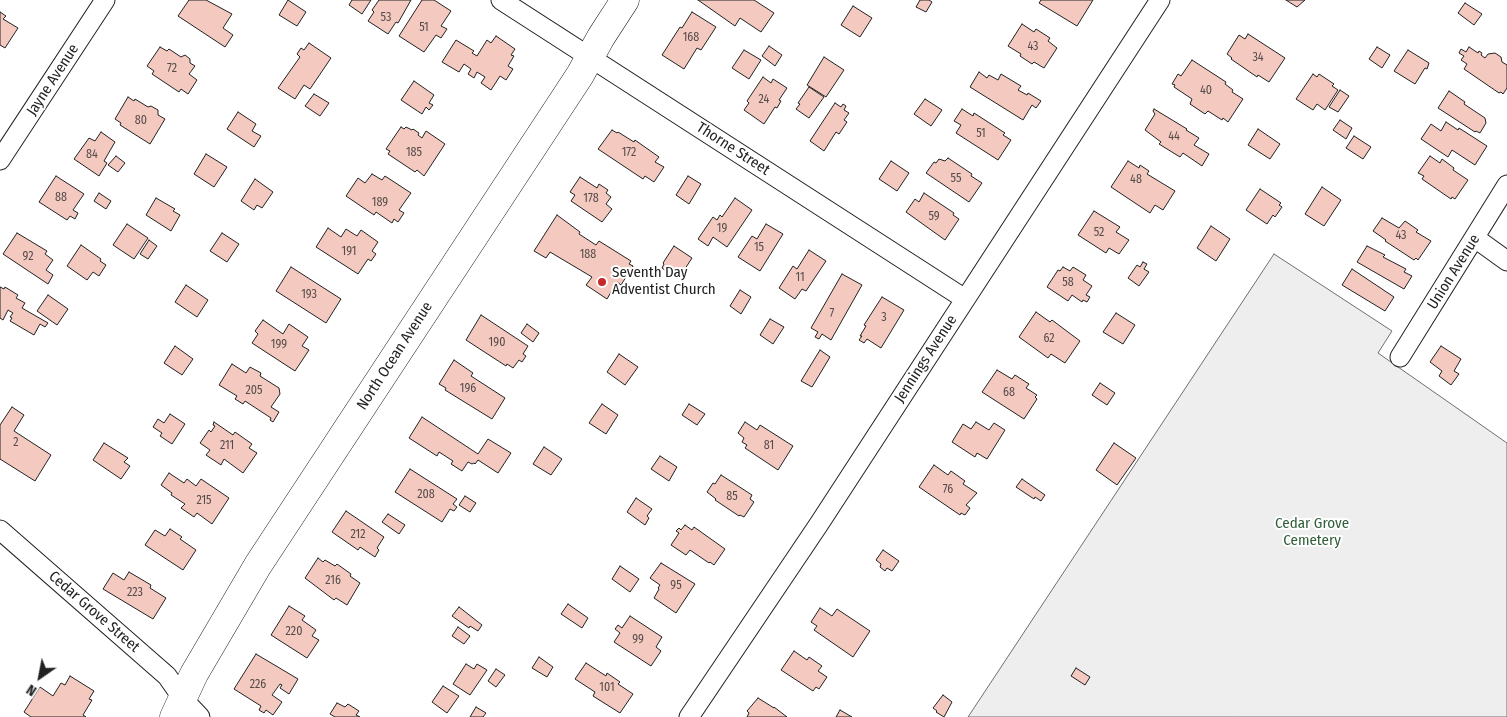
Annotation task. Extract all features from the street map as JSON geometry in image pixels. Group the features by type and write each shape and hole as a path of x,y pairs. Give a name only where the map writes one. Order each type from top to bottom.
{"street":[{"name":"Jayne Avenue","path":"0,160 105,0"},
{"name":"Thorne Street","path":"501,0 965,299"},
{"name":"North Ocean Avenue","path":"186,711 194,674 258,565 580,75 600,37 625,0"},
{"name":"Jennings Avenue","path":"689,717 819,524 1160,0"},
{"name":"Union Avenue","path":"1400,357 1507,186"},
{"path":"1476,238 1507,261"},
{"name":"Cedar Grove Street","path":"0,530 167,676 186,711"}],"green space":[{"name":"Cedar Grove Cemetery","path":"1274,254 1392,331 1378,353 1507,443 1507,717 968,717"}],"building":[{"path":"189,0 206,0 232,14 223,28 233,35 225,47 178,16"},
{"path":"288,0 306,12 297,26 279,15"},
{"path":"352,0 371,0 362,14 349,5"},
{"path":"379,0 411,0 398,23 396,22 388,34 368,21 374,12 372,10"},
{"path":"422,0 434,0 451,11 441,26 447,29 441,38 436,35 424,52 399,36"},
{"path":"698,0 754,0 774,13 761,32 740,18 735,26"},
{"path":"920,0 932,2 926,12 916,7"},
{"path":"1041,0 1093,0 1077,26 1039,3"},
{"path":"1286,0 1305,0 1297,7"},
{"path":"1465,3 1482,14 1474,25 1458,13"},
{"path":"853,6 872,18 860,37 841,25"},
{"path":"0,12 6,16 3,19 18,28 5,48 0,45"},
{"path":"692,12 716,27 701,50 697,48 684,69 662,55"},
{"path":"1022,24 1034,32 1036,29 1050,38 1048,41 1057,48 1044,68 1034,62 1032,64 1008,46"},
{"path":"1248,34 1285,58 1269,82 1258,75 1257,77 1231,59 1227,54 1239,35 1245,39"},
{"path":"496,36 515,49 511,55 514,56 508,66 513,69 506,80 500,76 491,90 481,83 485,77 477,72 474,78 468,74 471,69 464,64 459,72 442,62 456,40 474,51 472,53 477,56 487,40 491,43"},
{"path":"309,43 331,58 310,89 304,85 295,99 278,88 300,57 297,54 301,48 304,50"},
{"path":"769,46 782,55 775,66 762,56"},
{"path":"160,47 167,51 169,49 181,57 185,55 190,59 190,63 195,66 189,74 197,80 188,94 181,89 179,92 152,74 154,71 147,66"},
{"path":"1377,47 1390,55 1382,68 1369,59"},
{"path":"1469,47 1478,53 1479,51 1482,53 1481,55 1485,58 1488,54 1495,53 1507,65 1507,88 1503,94 1464,69 1467,64 1461,60 1464,56 1459,53 1461,49 1466,52"},
{"path":"744,50 761,60 749,79 732,68"},
{"path":"1408,50 1429,63 1427,69 1425,68 1415,84 1394,71"},
{"path":"824,57 844,70 826,97 807,85"},
{"path":"1192,60 1226,82 1225,84 1233,90 1232,92 1243,99 1228,122 1208,111 1205,114 1190,104 1192,99 1172,84 1178,74 1181,76"},
{"path":"979,72 987,78 989,75 998,80 1001,74 1021,86 1018,90 1027,95 1028,93 1041,101 1036,108 1032,105 1023,120 970,87"},
{"path":"1313,74 1317,77 1319,74 1334,84 1332,86 1338,90 1325,110 1317,104 1313,110 1296,99"},
{"path":"763,77 771,83 773,79 787,88 779,100 781,101 777,108 775,107 764,124 744,110 749,103 747,101"},
{"path":"414,81 434,95 429,103 433,105 429,110 426,107 422,114 401,100"},
{"path":"809,87 824,97 809,118 796,109"},
{"path":"1340,90 1349,96 1338,112 1329,107"},
{"path":"1449,91 1485,118 1486,123 1480,133 1475,132 1438,108"},
{"path":"314,94 329,103 320,116 305,106"},
{"path":"128,97 158,110 158,115 165,119 150,144 120,125 121,123 115,119"},
{"path":"925,99 942,110 931,126 914,114"},
{"path":"835,103 841,107 843,104 846,106 844,110 849,113 844,120 847,122 839,134 836,132 824,151 810,141"},
{"path":"962,109 973,116 974,113 1005,133 1003,135 1011,140 998,160 956,133 961,125 954,121"},
{"path":"1154,109 1199,138 1194,145 1209,154 1202,166 1183,153 1180,157 1159,144 1161,142 1145,130 1155,114"},
{"path":"238,112 256,124 252,131 261,136 254,147 227,129"},
{"path":"1340,120 1352,128 1346,139 1333,130"},
{"path":"1446,122 1487,146 1475,165 1452,150 1448,157 1421,139 1431,124 1441,131"},
{"path":"401,127 413,129 422,138 426,131 445,144 424,176 388,154 390,151 386,149"},
{"path":"1258,129 1280,144 1270,159 1248,145"},
{"path":"612,130 634,142 635,140 659,157 655,162 664,167 654,182 645,176 643,179 598,149"},
{"path":"101,132 115,142 104,161 107,163 99,176 74,159 89,138 95,141"},
{"path":"1354,136 1371,147 1363,159 1346,148"},
{"path":"206,154 227,167 214,187 194,174"},
{"path":"116,156 125,163 118,172 108,165"},
{"path":"1430,156 1440,163 1442,159 1454,168 1453,170 1468,180 1455,199 1452,197 1451,199 1422,179 1424,176 1418,173"},
{"path":"948,158 982,183 969,202 926,173 934,162 936,163 939,159 945,161"},
{"path":"891,161 909,173 897,191 879,179"},
{"path":"1128,161 1139,168 1140,165 1149,171 1147,174 1175,191 1163,210 1155,205 1150,213 1111,187"},
{"path":"372,174 382,180 385,176 411,193 399,210 404,213 398,222 394,219 392,223 376,212 374,215 346,196 358,178 365,183"},
{"path":"56,176 84,194 73,210 78,213 75,219 70,216 67,220 39,202"},
{"path":"688,176 701,184 689,204 676,195"},
{"path":"580,177 597,188 599,184 608,190 606,193 611,197 606,204 612,209 602,222 571,201 575,195 570,192"},
{"path":"255,179 273,192 262,208 257,205 254,210 241,201"},
{"path":"1322,187 1341,200 1324,226 1305,214"},
{"path":"1260,189 1281,203 1279,205 1282,207 1267,224 1246,210"},
{"path":"99,193 111,201 106,209 94,201"},
{"path":"924,193 954,213 953,215 959,219 945,240 906,212 915,199 919,202"},
{"path":"156,198 175,209 173,211 180,215 171,231 146,215"},
{"path":"735,198 752,210 727,247 713,237 708,246 698,239 713,217 717,220 720,215 722,217"},
{"path":"1094,211 1120,227 1116,232 1129,240 1119,254 1109,248 1106,253 1078,235"},
{"path":"557,215 580,232 579,234 596,245 599,241 631,261 629,264 633,266 621,285 617,282 607,299 586,285 592,277 550,252 546,258 534,251"},
{"path":"1382,218 1399,228 1405,221 1418,230 1416,232 1431,241 1418,260 1416,258 1414,260 1373,231"},
{"path":"127,224 148,238 134,259 113,245"},
{"path":"766,224 783,234 760,271 738,257 752,236 757,239"},
{"path":"1211,226 1230,239 1216,261 1197,248"},
{"path":"328,228 341,237 346,229 357,236 361,230 378,242 372,251 376,254 371,261 368,259 358,274 316,247"},
{"path":"17,233 47,251 45,254 53,260 46,270 53,275 48,284 3,254"},
{"path":"222,233 239,244 227,262 210,251"},
{"path":"149,240 157,246 148,259 140,254"},
{"path":"81,245 101,259 100,261 106,265 99,276 93,272 87,280 67,266"},
{"path":"674,246 692,258 681,275 673,269 671,271 668,269 667,272 662,268 663,263"},
{"path":"1367,246 1406,269 1404,272 1412,276 1404,289 1357,262"},
{"path":"809,250 826,261 806,291 802,289 795,299 779,288 793,266 797,269"},
{"path":"1143,262 1147,264 1144,269 1149,272 1139,286 1128,278 1137,265 1140,267"},
{"path":"291,267 341,299 326,323 276,291"},
{"path":"1063,267 1070,271 1073,267 1086,275 1083,280 1092,286 1086,295 1090,297 1087,302 1083,300 1082,302 1072,295 1068,301 1047,287 1058,270 1060,271"},
{"path":"1352,269 1394,297 1385,311 1342,285"},
{"path":"842,274 862,285 831,340 822,334 819,339 815,337 818,332 811,328"},
{"path":"186,285 208,300 197,317 175,302"},
{"path":"0,287 4,289 5,287 18,295 16,298 25,303 22,308 48,323 45,327 40,324 34,335 10,321 13,313 8,310 3,320 0,318"},
{"path":"740,290 751,297 741,314 730,306"},
{"path":"48,295 68,309 57,325 37,311"},
{"path":"882,297 904,310 881,348 867,339 864,343 859,340 866,326 864,325"},
{"path":"1036,312 1050,322 1052,320 1080,341 1065,363 1051,354 1048,358 1019,337"},
{"path":"1116,313 1135,325 1123,344 1103,332"},
{"path":"481,315 528,346 523,354 526,356 522,362 519,360 513,368 507,364 506,366 466,340"},
{"path":"770,319 784,327 773,344 760,335"},
{"path":"263,320 283,334 289,324 308,337 302,346 309,350 295,371 252,343 258,334 255,331"},
{"path":"527,324 539,333 533,342 521,333"},
{"path":"175,346 193,359 182,375 164,363"},
{"path":"1441,346 1461,359 1454,371 1459,374 1451,385 1439,376 1442,371 1430,362"},
{"path":"820,350 830,357 812,387 801,381"},
{"path":"619,354 638,367 625,385 607,372"},
{"path":"454,360 473,373 471,376 505,398 492,419 445,390 446,388 439,384"},
{"path":"232,364 246,373 250,367 261,373 260,376 279,388 280,394 271,407 279,412 273,422 270,420 271,418 245,401 243,404 235,399 237,396 219,385"},
{"path":"997,370 1012,379 1015,375 1029,384 1026,388 1037,395 1035,397 1037,399 1024,419 982,392"},
{"path":"1100,383 1115,393 1107,405 1092,395"},
{"path":"602,404 618,415 606,434 589,423"},
{"path":"689,404 705,414 697,425 682,415"},
{"path":"12,407 24,415 14,431 51,455 35,481 0,459 0,425"},
{"path":"170,414 185,424 172,444 160,436 162,433 153,427 158,419 164,423"},
{"path":"422,417 478,454 488,439 511,453 498,473 478,460 475,464 468,462 462,471 451,464 453,461 439,452 437,456 409,438"},
{"path":"214,422 233,435 235,432 252,444 249,448 257,453 243,473 224,459 221,465 206,455 210,450 200,443 209,430 211,432 215,426 213,425"},
{"path":"745,422 757,430 760,425 793,446 778,470 745,448 747,445 742,442 744,438 738,433"},
{"path":"976,422 989,430 994,423 1005,430 987,459 977,453 975,457 952,442 963,424 971,429"},
{"path":"104,443 128,458 124,462 130,466 121,479 93,460"},
{"path":"1114,443 1136,458 1117,485 1096,470"},
{"path":"544,447 562,459 551,475 533,464"},
{"path":"660,456 677,467 669,481 651,469"},
{"path":"934,465 948,475 951,471 965,481 963,484 977,493 966,505 970,508 965,515 961,513 960,515 919,487"},
{"path":"410,469 457,499 453,504 457,507 454,511 450,509 442,522 395,492"},
{"path":"169,473 184,483 187,479 196,486 201,479 229,498 212,524 197,513 194,517 181,508 185,504 171,495 172,493 161,485"},
{"path":"721,475 752,495 750,499 754,502 744,517 739,516 715,500 707,492"},
{"path":"1022,479 1045,495 1041,501 1035,497 1034,499 1016,487"},
{"path":"465,496 476,503 470,512 459,505"},
{"path":"636,498 652,509 647,516 649,518 645,525 627,512"},
{"path":"346,511 384,537 377,548 379,550 375,557 360,547 358,550 332,532"},
{"path":"388,514 405,525 399,534 382,522"},
{"path":"685,525 692,530 694,527 725,549 714,565 690,550 686,555 671,545 679,533 676,531 679,528 681,530"},
{"path":"170,529 196,550 183,570 145,545 155,530 165,536"},
{"path":"883,550 899,561 892,571 887,568 885,571 876,560"},
{"path":"318,558 335,566 337,564 360,583 347,605 336,598 334,600 305,578"},
{"path":"661,563 695,584 676,613 654,598 660,585 650,578"},
{"path":"620,566 639,579 630,592 612,579"},
{"path":"129,572 151,585 150,588 166,598 153,619 103,589 113,573 124,580"},
{"path":"568,604 588,618 582,628 561,614"},
{"path":"289,606 305,616 302,620 316,630 312,636 319,640 307,658 271,635"},
{"path":"459,607 482,625 478,631 470,626 469,628 452,616"},
{"path":"820,608 832,616 837,609 870,631 853,657 814,630 817,626 811,622"},
{"path":"630,616 662,637 656,647 661,651 651,666 614,642 620,633 615,629 618,625 622,628"},
{"path":"458,627 470,636 464,644 452,636"},
{"path":"794,651 807,660 809,657 822,666 818,671 827,677 819,689 816,687 813,691 781,670"},
{"path":"256,654 298,679 289,694 280,688 282,685 280,684 272,695 282,702 273,715 266,710 264,713 259,710 261,706 234,689"},
{"path":"539,657 553,667 547,677 532,668"},
{"path":"586,663 606,676 607,673 620,682 618,684 633,694 620,713 593,696 595,692 575,679"},
{"path":"466,664 474,669 477,664 487,670 470,695 453,684"},
{"path":"1076,668 1090,677 1085,685 1071,676"},
{"path":"496,669 505,675 496,687 488,681"},
{"path":"70,676 94,691 89,699 92,700 83,715 86,717 31,717 24,712 40,687 53,696 61,683 65,685"},
{"path":"443,686 459,696 447,713 432,702"},
{"path":"943,695 952,702 944,717 933,708"},
{"path":"758,698 787,717 747,717 749,713 747,711"},
{"path":"337,703 345,707 348,704 359,711 356,715 360,717 335,717 330,714"},
{"path":"476,707 486,713 483,717 470,717"},
{"path":"840,710 852,717 836,717"}],"place":[{"name":"Seventh Day Adventist Church","path":"602,282"}]}
